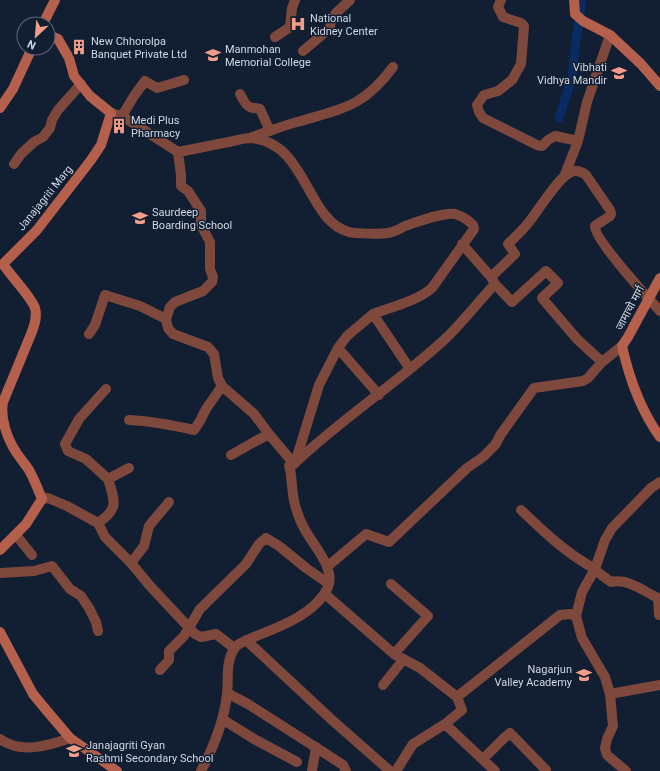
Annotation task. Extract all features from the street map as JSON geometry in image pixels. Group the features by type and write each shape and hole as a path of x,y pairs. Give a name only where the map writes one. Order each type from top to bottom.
{"street":[{"path":"47,16 55,0"},
{"path":"275,37 290,27 292,8 296,0"},
{"path":"303,51 330,28 332,20 337,12 350,0"},
{"path":"501,0 498,7 503,17 521,23 524,26 521,64 512,80 498,91 484,95 477,105 479,112 484,118 537,145 542,146 555,136 578,141"},
{"path":"574,0 575,14 583,21 610,35 641,64 660,86"},
{"path":"564,177 578,141 588,102 610,35"},
{"path":"56,38 58,39 69,58 74,76 90,96 111,113 122,116 178,152 248,138 299,121 334,112 353,104 370,92 379,85 393,67"},
{"path":"0,108 13,89 28,56"},
{"path":"122,116 134,96 145,82 157,88 184,80"},
{"path":"14,164 21,154 34,142 43,137 50,128 52,120 58,110 81,84"},
{"path":"240,94 250,107 258,107 260,109 270,131"},
{"name":"Janajagriti Marg","path":"42,499 29,470 15,452 2,418 1,409 3,402 30,339 35,315 35,308 30,299 3,264 37,230 91,160 101,144 111,113"},
{"path":"248,138 261,140 276,147 285,154 306,182 325,217 332,224 349,232 390,233 419,221 448,214 454,214 468,220 473,225 474,229 432,288 426,293 373,314 347,336 338,348 319,385 294,464"},
{"path":"178,152 181,186 188,191 202,210 201,225 210,242 210,269 213,277 212,282 203,291 175,302 170,307 166,319 168,328 173,334 208,347 214,354 218,378 222,386 254,414 294,464"},
{"path":"201,771 220,730 227,693 227,672 234,648 246,640 292,621 315,604 327,589 328,566 303,527 294,504 290,469 288,466 294,464 316,443 379,395 445,339 515,254 508,244 530,221 549,194 564,177 572,172 580,171 586,174 611,214 595,226 594,229 601,242 648,299 660,311"},
{"path":"462,244 512,302 544,271 546,271 558,283 542,298 576,339 602,362"},
{"name":"जामाचो मार्ग","path":"660,278 628,338 622,346 626,363 642,407 652,426 660,437"},
{"path":"90,334 95,325 105,295 140,306 166,319"},
{"path":"373,314 410,369"},
{"path":"328,566 366,534 389,542 467,468 483,457 495,445 501,434 534,388 583,381 588,378 602,362 622,346"},
{"path":"338,348 379,395"},
{"path":"129,420 194,430 222,386"},
{"path":"98,523 106,518 113,509 114,500 108,479 86,459 68,451 65,444 79,419 106,389"},
{"path":"231,455 269,434"},
{"path":"108,479 129,468"},
{"path":"626,771 606,755 605,748 607,739 613,726 610,694 605,677 582,638 576,616 582,592 595,570 605,540 612,528 651,488 660,482"},
{"path":"0,550 26,524 42,499 48,498 68,506 98,523 105,537 131,563 189,628 201,637 216,634 234,648"},
{"path":"131,563 144,546 149,526 169,502"},
{"path":"521,510 542,530 576,558 612,582 619,580 628,582 658,598 659,615"},
{"path":"16,535 32,555"},
{"path":"160,670 169,660 169,651 184,636 200,608 246,564 259,544 266,538 279,546 306,568 399,657 420,668 458,697 462,710 445,724 413,744 401,769"},
{"path":"0,573 34,571 52,566 70,589 81,596 96,622 98,631"},
{"path":"383,685 399,657 428,616 391,584"},
{"path":"458,697 560,616 570,614 576,616"},
{"path":"0,632 33,694 70,738 117,771"},
{"path":"246,640 332,720 390,771"},
{"path":"610,694 660,685"},
{"path":"227,693 248,704 316,747 343,766 346,771"},
{"path":"222,718 254,739 297,762"},
{"path":"445,724 495,771"},
{"path":"483,759 510,734 546,770"},
{"path":"0,739 21,748 41,746 70,738"},
{"path":"312,771 316,747"}],"waterway":[{"path":"559,118 572,77 582,0"}],"place":[{"name":"National Kidney Center","path":"298,24"},
{"name":"New Chhorolpa Banquet Private Ltd","path":"79,47"},
{"name":"Manmohan Memorial College","path":"213,55"},
{"name":"Vibhati Vidhya Mandir","path":"619,73"},
{"name":"Medi Plus Pharmacy","path":"119,126"},
{"name":"Saurdeep Boarding School","path":"140,218"},
{"name":"Nagarjun Valley Academy","path":"584,675"},
{"name":"Janajagriti Gyan Rashmi Secondary School","path":"74,751"}]}
